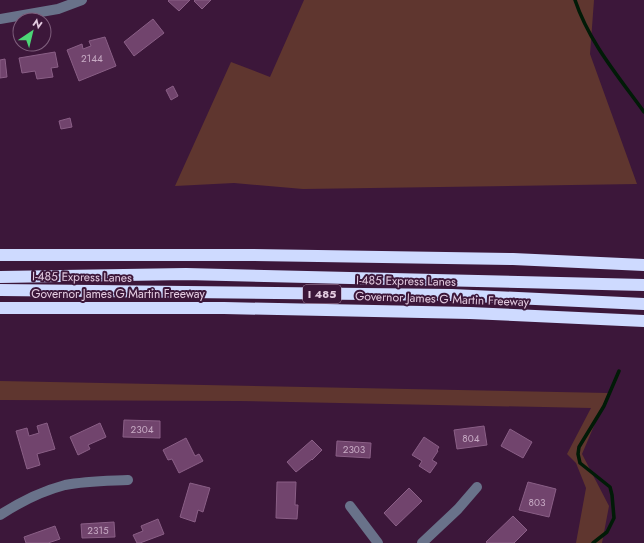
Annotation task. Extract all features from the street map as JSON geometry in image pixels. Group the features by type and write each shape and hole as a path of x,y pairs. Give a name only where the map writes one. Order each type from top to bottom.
{"highway":[{"path":"0,255 251,254 513,259 642,264"},
{"name":"I-485 Express Lanes","path":"0,277 186,274 644,285"},
{"name":"I-485 Express Lanes","path":"0,290 452,295 644,304"},
{"name":"Governor James G Martin Freeway","path":"0,308 224,308 470,313 644,321"}],"street":[{"path":"0,19 58,9 82,0"},
{"path":"0,515 26,500 66,485 94,481 128,480"},
{"path":"422,543 458,509 477,487"},
{"path":"350,506 378,543"}],"shaded area":[{"path":"304,0 594,0 590,54 637,184 303,189 234,183 175,186 231,62 270,77"},
{"path":"0,381 608,393 582,454 609,506 602,543 576,543 586,488 576,463 567,454 591,408 238,401 0,400"}],"building":[{"path":"190,0 179,11 168,1"},
{"path":"211,0 202,9 194,1"},
{"path":"153,19 164,33 134,56 124,42"},
{"path":"105,37 116,66 79,81 67,50 82,44 83,49 91,46 89,41"},
{"path":"55,52 58,67 51,68 53,77 37,79 35,71 22,73 19,58"},
{"path":"5,59 7,77 0,78 0,60"},
{"path":"173,86 178,96 171,100 166,90"},
{"path":"70,118 72,127 61,129 59,121"},
{"path":"124,420 160,421 160,438 123,437"},
{"path":"47,423 55,449 37,454 40,465 27,469 16,431 27,428 29,436 39,433 37,426"},
{"path":"100,423 106,437 88,445 90,449 78,455 70,437"},
{"path":"484,426 487,445 457,449 454,430"},
{"path":"510,429 532,442 523,458 501,446"},
{"path":"424,437 439,447 432,460 437,463 430,473 419,466 422,461 412,455"},
{"path":"186,438 195,456 199,454 203,461 179,473 172,459 168,460 163,450"},
{"path":"312,440 322,450 296,472 287,462"},
{"path":"337,441 371,443 370,458 336,456"},
{"path":"277,482 296,482 295,505 298,505 297,519 276,518"},
{"path":"528,482 556,489 549,517 519,510"},
{"path":"190,483 210,488 203,512 198,510 195,522 180,517"},
{"path":"409,488 422,501 396,526 384,513"},
{"path":"513,516 527,530 514,543 486,542"},
{"path":"158,519 164,534 137,543 133,535 143,531 141,526"},
{"path":"114,522 115,537 82,538 81,524"},
{"path":"55,526 60,539 48,543 26,543 24,537"}],"waterway":[{"path":"575,0 596,44 614,72 644,112"},
{"path":"593,543 607,532 614,518 612,495 610,487 580,463 578,454 579,447 604,406 619,371"}]}
